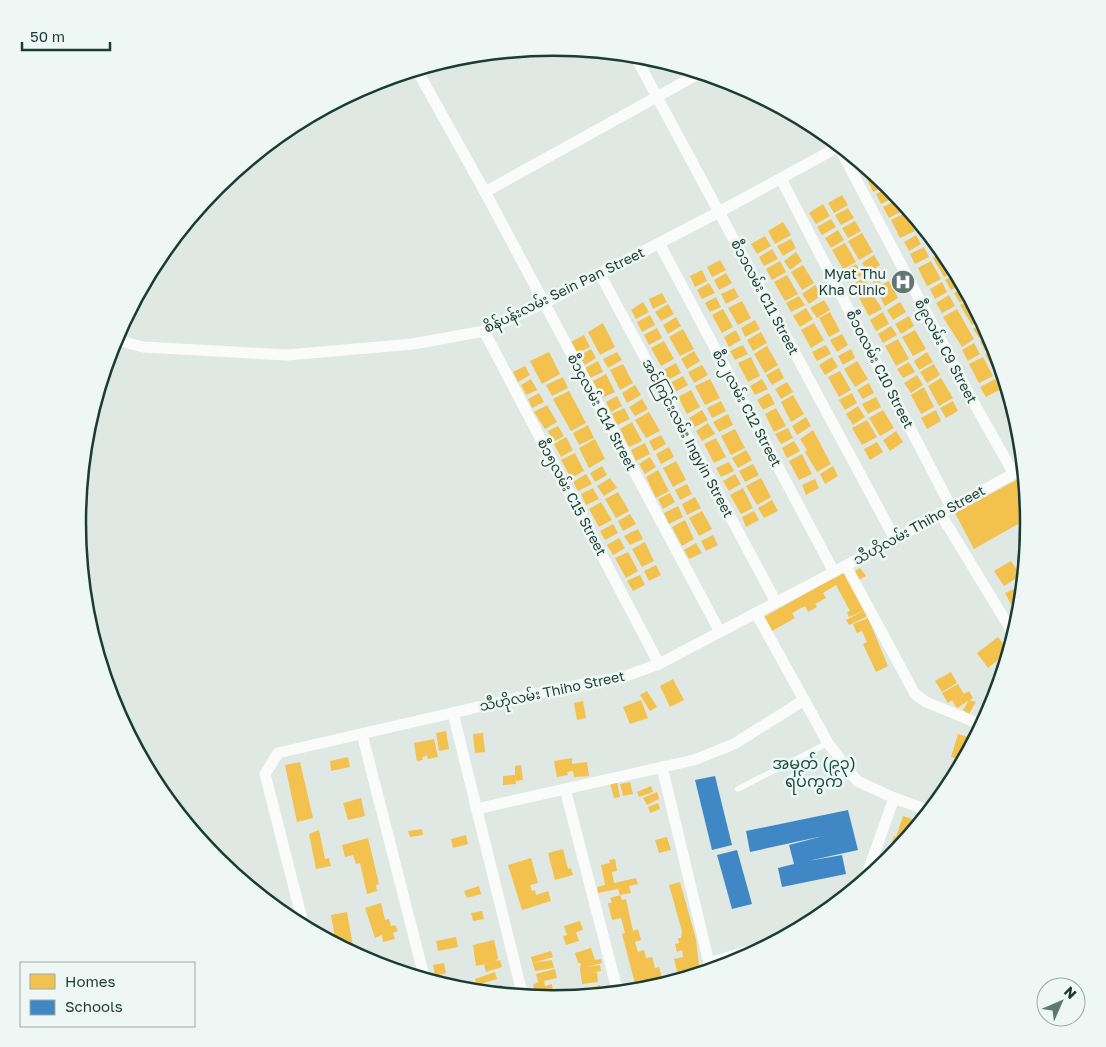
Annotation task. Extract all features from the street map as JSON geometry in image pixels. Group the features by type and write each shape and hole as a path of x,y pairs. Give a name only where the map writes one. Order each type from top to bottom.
{"street":[{"name":"စီ၁၁လမ်း C11 Street","path":"639,64 894,539"},
{"name":"စီ၁၄လမ်း C14 Street","path":"420,76 485,192 720,632"},
{"path":"485,192 692,78"},
{"name":"စိန်ပန်းလမ်း Sein Pan Street","path":"123,341 143,346 287,355 413,344 484,331 544,303 834,150"},
{"name":"စီ၉လမ်း C9 Street","path":"847,161 970,397 1016,467"},
{"name":"စီ၁၀လမ်း C10 Street","path":"781,179 951,507"},
{"name":"စီ၁၂လမ်း C12 Street","path":"659,243 834,572"},
{"name":"အင်ကြင်းလမ်း Ingyin Street","path":"600,274 776,602"},
{"name":"စီ၁၅လမ်း C15 Street","path":"484,331 659,664"},
{"name":"သီဟိုလမ်း Thiho Street","path":"302,917 265,774 278,753 552,690 623,677 659,664 846,566 1017,472"},
{"path":"940,513 1008,626"},
{"path":"846,566 915,694 926,702 976,722"},
{"path":"756,613 828,743 857,781 894,798 924,808"},
{"path":"476,809 694,760 734,744 804,700"},
{"path":"452,713 521,990"},
{"path":"362,734 423,972"},
{"path":"662,768 709,964"},
{"path":"566,789 616,987"},
{"path":"870,867 894,798"}],"lane":[{"path":"738,788 828,743"}],"building: Homes":[{"path":"868,179 879,189 873,192"},
{"path":"881,191 889,200 881,204 876,194"},
{"path":"842,195 848,205 834,213 828,203"},
{"path":"892,202 901,212 889,218 883,207"},
{"path":"823,204 830,216 816,224 809,213"},
{"path":"848,208 854,218 841,225 835,215"},
{"path":"903,214 915,231 900,238 891,220"},
{"path":"831,219 836,227 822,235 817,227"},
{"path":"855,221 861,231 848,238 842,228"},
{"path":"783,222 791,235 775,244 768,231"},
{"path":"838,230 844,240 831,248 825,238"},
{"path":"862,233 873,252 859,260 848,241"},
{"path":"916,235 921,244 909,251 904,242"},
{"path":"765,236 771,246 757,254 751,244"},
{"path":"791,239 796,248 783,256 777,246"},
{"path":"845,243 856,262 843,269 832,250"},
{"path":"924,247 929,257 915,264 910,254"},
{"path":"772,249 778,259 764,266 759,257"},
{"path":"796,252 802,261 790,270 784,261"},
{"path":"874,255 880,265 868,273 862,263"},
{"path":"937,256 948,275 944,277 933,258"},
{"path":"720,260 726,270 712,277 707,267"},
{"path":"780,261 786,272 772,280 766,269"},
{"path":"931,261 941,279 927,286 918,268"},
{"path":"856,264 863,275 850,282 844,272"},
{"path":"803,265 814,283 802,290 791,272"},
{"path":"882,268 887,278 875,285 869,276"},
{"path":"702,270 707,281 695,287 690,276"},
{"path":"726,273 732,283 719,290 714,280"},
{"path":"787,275 798,294 785,301 774,282"},
{"path":"950,277 956,287 951,290 945,280"},
{"path":"864,278 870,288 857,295 851,285"},
{"path":"889,281 898,298 885,306 875,288"},
{"path":"942,282 947,292 935,299 930,289"},
{"path":"709,283 715,293 702,299 697,290"},
{"path":"815,285 822,295 809,304 802,294"},
{"path":"734,288 739,297 726,304 721,294"},
{"path":"958,290 964,301 960,303 954,293"},
{"path":"871,291 882,309 869,316 859,298"},
{"path":"662,293 667,302 653,309 649,299"},
{"path":"949,295 955,306 942,313 936,303"},
{"path":"799,296 805,305 791,312 786,303"},
{"path":"716,297 721,307 710,312 705,303"},
{"path":"824,300 830,310 817,318 810,308"},
{"path":"742,301 751,318 738,325 728,308"},
{"path":"643,302 649,312 636,319 631,310"},
{"path":"900,302 906,312 893,320 887,310"},
{"path":"965,303 975,323 972,325 960,305"},
{"path":"668,304 674,314 661,321 655,312"},
{"path":"806,308 813,319 800,327 793,316"},
{"path":"723,309 733,327 722,333 712,315"},
{"path":"957,309 974,339 962,347 943,317"},
{"path":"830,312 840,331 829,337 819,318"},
{"path":"883,312 889,324 876,331 870,320"},
{"path":"650,315 655,325 642,332 637,322"},
{"path":"909,316 914,326 901,334 895,324"},
{"path":"676,317 681,326 668,334 663,325"},
{"path":"755,320 760,329 745,337 741,328"},
{"path":"603,323 615,347 600,355 588,332"},
{"path":"814,323 824,340 811,348 801,330"},
{"path":"891,326 897,335 883,343 878,334"},
{"path":"976,327 981,337 979,338 973,329"},
{"path":"657,328 662,338 649,345 644,335"},
{"path":"683,329 694,349 680,356 669,337"},
{"path":"736,330 741,340 729,347 724,337"},
{"path":"915,330 926,349 913,356 902,337"},
{"path":"761,332 767,343 753,351 747,340"},
{"path":"842,334 848,345 837,352 830,340"},
{"path":"584,335 590,347 577,353 571,342"},
{"path":"898,339 909,359 896,366 885,346"},
{"path":"983,340 987,350 985,351 980,341"},
{"path":"664,341 674,359 661,366 651,348"},
{"path":"974,343 980,354 968,361 962,350"},
{"path":"743,345 748,354 735,360 730,351"},
{"path":"826,345 831,354 817,361 812,352"},
{"path":"767,346 778,365 765,373 754,354"},
{"path":"591,349 596,358 585,365 579,356"},
{"path":"851,349 855,358 843,365 838,356"},
{"path":"694,351 700,361 687,369 681,359"},
{"path":"549,352 560,374 542,384 530,361"},
{"path":"617,352 622,360 608,368 603,359"},
{"path":"927,352 933,362 919,370 914,361"},
{"path":"988,353 994,371 985,354"},
{"path":"751,357 760,376 748,382 738,363"},
{"path":"832,357 838,367 825,375 819,365"},
{"path":"983,357 993,376 979,383 969,364"},
{"path":"598,361 603,372 590,378 585,368"},
{"path":"857,361 868,379 855,387 844,369"},
{"path":"909,362 915,372 903,378 897,369"},
{"path":"676,363 681,373 668,380 663,370"},
{"path":"623,364 633,383 620,390 610,370"},
{"path":"934,364 940,375 927,383 920,372"},
{"path":"702,365 708,375 694,383 688,372"},
{"path":"525,366 530,375 518,382 513,372"},
{"path":"779,368 784,378 772,385 766,375"},
{"path":"840,371 851,390 839,397 828,377"},
{"path":"606,374 615,392 602,398 593,381"},
{"path":"917,375 923,385 911,393 904,383"},
{"path":"683,376 688,385 675,392 670,383"},
{"path":"563,377 568,388 552,396 546,385"},
{"path":"941,378 953,398 939,406 928,386"},
{"path":"531,379 537,390 526,395 521,385"},
{"path":"710,379 720,398 705,405 695,386"},
{"path":"762,379 768,389 755,395 750,386"},
{"path":"995,379 1000,390 986,397 980,387"},
{"path":"787,382 793,392 781,399 775,389"},
{"path":"869,383 874,393 863,399 857,390"},
{"path":"635,385 641,395 627,403 622,393"},
{"path":"924,387 934,407 921,414 911,395"},
{"path":"691,390 700,407 687,414 678,397"},
{"path":"569,391 586,423 571,431 553,399"},
{"path":"539,393 544,402 532,408 528,399"},
{"path":"769,393 775,404 763,410 757,400"},
{"path":"852,393 857,403 845,410 839,400"},
{"path":"793,395 804,414 791,422 781,402"},
{"path":"617,396 622,406 611,412 606,402"},
{"path":"876,397 881,407 868,414 862,404"},
{"path":"642,399 648,409 635,416 629,407"},
{"path":"721,401 726,411 712,418 707,408"},
{"path":"953,401 958,411 946,418 940,408"},
{"path":"547,405 557,422 545,429 534,412"},
{"path":"858,406 865,417 853,425 846,414"},
{"path":"624,408 630,419 617,425 612,414"},
{"path":"776,408 786,426 774,432 765,414"},
{"path":"702,410 708,420 695,427 689,418"},
{"path":"883,410 894,428 880,436 869,418"},
{"path":"936,410 941,421 927,429 921,418"},
{"path":"649,412 660,431 646,438 635,420"},
{"path":"728,414 733,425 719,432 713,422"},
{"path":"806,417 811,426 797,435 792,426"},
{"path":"867,420 877,437 862,445 852,428"},
{"path":"632,422 642,441 629,447 620,429"},
{"path":"708,423 715,434 702,441 696,431"},
{"path":"588,425 594,438 579,445 573,433"},
{"path":"558,426 564,436 553,442 548,431"},
{"path":"788,428 793,438 781,444 775,434"},
{"path":"735,429 745,448 731,455 721,436"},
{"path":"813,430 831,464 817,472 805,452 807,450 800,439"},
{"path":"896,431 903,442 890,451 883,440"},
{"path":"661,435 666,444 654,451 649,441"},
{"path":"566,437 573,450 561,457 554,444"},
{"path":"716,438 726,457 714,463 704,444"},
{"path":"595,439 605,459 589,468 579,448"},
{"path":"794,441 800,451 787,458 782,448"},
{"path":"877,442 883,452 870,460 864,449"},
{"path":"645,443 650,454 636,461 631,450"},
{"path":"669,447 674,457 661,464 656,454"},
{"path":"746,450 752,460 738,468 732,458"},
{"path":"575,453 584,471 571,478 561,460"},
{"path":"802,454 812,474 799,480 789,461"},
{"path":"650,457 656,467 645,474 639,464"},
{"path":"676,461 686,480 673,487 663,468"},
{"path":"729,462 734,471 721,477 716,468"},
{"path":"753,464 759,475 745,482 739,471"},
{"path":"602,466 607,475 595,482 590,473"},
{"path":"833,466 838,476 825,484 820,474"},
{"path":"658,470 669,491 656,498 646,477"},
{"path":"586,474 592,484 578,491 573,482"},
{"path":"735,474 741,484 729,491 723,481"},
{"path":"610,478 617,488 604,496 597,486"},
{"path":"761,478 771,497 757,505 746,486"},
{"path":"815,479 819,488 806,495 802,485"},
{"path":"1018,479 1020,523 974,549 955,513"},
{"path":"687,484 692,494 680,500 675,490"},
{"path":"593,488 599,499 586,505 581,494"},
{"path":"743,488 753,508 741,514 730,495"},
{"path":"618,492 629,511 616,518 605,499"},
{"path":"670,493 675,502 663,509 658,499"},
{"path":"695,497 701,508 687,515 682,504"},
{"path":"772,500 778,511 764,518 758,508"},
{"path":"601,502 612,520 599,527 589,509"},
{"path":"678,506 683,517 669,524 664,513"},
{"path":"702,511 712,529 699,536 689,518"},
{"path":"754,511 759,520 746,527 742,517"},
{"path":"630,514 636,524 623,531 618,521"},
{"path":"685,520 694,539 682,546 672,527"},
{"path":"613,524 618,533 605,540 600,531"},
{"path":"638,529 643,539 630,545 624,536"},
{"path":"713,535 718,545 706,551 701,541"},
{"path":"619,538 625,548 613,555 607,545"},
{"path":"645,542 654,561 642,567 632,549"},
{"path":"696,543 702,553 689,559 684,550"},
{"path":"628,552 638,571 626,578 615,558"},
{"path":"1011,561 1017,570 1017,578 1004,586 994,571"},
{"path":"656,565 661,575 649,581 644,571"},
{"path":"860,568 866,576 857,581 852,573"},
{"path":"844,572 865,610 849,617 847,612 850,611 836,585 823,593 826,598 815,604 817,607 808,612 805,606 792,613 795,618 772,631 764,617"},
{"path":"640,575 645,585 633,591 627,581"},
{"path":"1015,588 1012,607 1005,593"},
{"path":"865,610 868,616 849,625 846,620"},
{"path":"868,618 888,666 876,672 863,644 867,642 862,631 857,633 853,624"},
{"path":"998,637 1004,644 1000,659 988,668 977,653"},
{"path":"951,672 957,683 942,692 935,681"},
{"path":"673,679 684,700 670,707 660,686"},
{"path":"958,684 964,694 969,691 973,698 957,708 952,700 948,703 942,693"},
{"path":"647,691 657,707 650,711 640,695"},
{"path":"641,700 648,718 630,724 623,707"},
{"path":"969,700 976,702 969,714 963,710"},
{"path":"583,701 586,718 577,720 574,703"},
{"path":"446,731 449,749 439,751 436,733"},
{"path":"483,733 485,752 475,753 473,734"},
{"path":"958,734 968,737 957,759 951,757"},
{"path":"434,739 438,757 428,759 426,750 427,756 422,757 423,760 417,761 414,743"},
{"path":"348,757 350,767 331,771 330,761"},
{"path":"572,758 572,764 587,762 589,776 574,777 573,771 567,772 568,775 557,777 554,761"},
{"path":"300,762 313,818 297,822 285,765"},
{"path":"521,765 523,780 516,781 515,766"},
{"path":"515,775 516,784 503,785 503,776"},
{"path":"617,782 620,797 614,798 610,783"},
{"path":"630,782 633,794 623,796 620,784"},
{"path":"651,786 653,792 639,797 637,792"},
{"path":"657,792 659,799 647,805 643,798"},
{"path":"361,798 365,816 348,820 343,803"},
{"path":"658,803 660,809 650,813 648,807"},
{"path":"903,816 914,820 891,846 894,836 896,837"},
{"path":"422,829 423,835 410,837 408,831"},
{"path":"319,830 325,859 329,858 331,866 316,869 309,834"},
{"path":"466,835 468,844 453,848 451,839"},
{"path":"667,837 671,850 659,853 655,840"},
{"path":"368,838 379,884 376,885 377,891 367,894 360,863 356,864 353,855 345,857 342,845"},
{"path":"563,849 568,869 571,868 573,875 555,880 548,853"},
{"path":"531,858 538,883 530,885 532,891 535,890 536,895 548,891 551,901 522,910 508,865"},
{"path":"615,859 617,871 612,872 614,883 636,878 638,884 629,886 631,893 620,895 618,889 598,893 597,887 605,885 601,865 610,863 609,860"},
{"path":"680,882 696,939 699,967 678,974 674,959 683,957 682,950 677,952 675,944 679,943 678,938 681,938 682,931 669,885"},
{"path":"479,886 481,894 467,898 464,891"},
{"path":"620,895 622,900 626,899 633,931 638,929 641,940 635,942 638,952 644,950 646,958 652,957 655,968 659,967 662,978 635,983 622,934 625,933 621,918 612,920 608,903 612,903 610,898"},
{"path":"381,903 385,920 389,919 391,926 395,925 398,931 393,933 395,939 383,942 382,935 375,938 365,908"},
{"path":"482,911 484,919 473,921 471,913"},
{"path":"347,912 353,946 335,937 331,915"},
{"path":"580,921 583,930 576,932 579,941 566,945 563,936 567,935 564,926"},
{"path":"456,937 458,947 438,951 436,941"},
{"path":"494,940 498,958 496,961 500,960 502,967 486,972 484,965 491,963 476,966 473,945"},
{"path":"591,948 595,960 601,959 602,963 587,967 600,965 601,971 590,973 597,972 598,982 582,984 581,963 578,963 575,953"},
{"path":"551,951 553,957 533,963 552,960 554,968 535,971 531,957"},
{"path":"444,963 446,973 435,976 433,965"},
{"path":"555,969 557,978 544,981 545,986 552,984 553,990 535,990 533,985 538,982 536,974"},
{"path":"495,972 497,979 478,985 475,979"},
{"path":"502,985 503,988 492,987"},
{"path":"600,985 600,988 585,989"}],"building: Schools":[{"path":"715,776 732,845 712,850 695,780"},
{"path":"848,810 858,850 808,861 842,855 846,874 782,887 778,868 794,864 789,845 823,836 750,852 746,831"},
{"path":"737,850 752,904 732,909 717,855"}],"place":[{"name":"Myat Thu Kha Clinic","path":"903,282"}],"district":[{"name":"အမှတ် (၉၃) ရပ်ကွက်","path":"814,772"}]}
